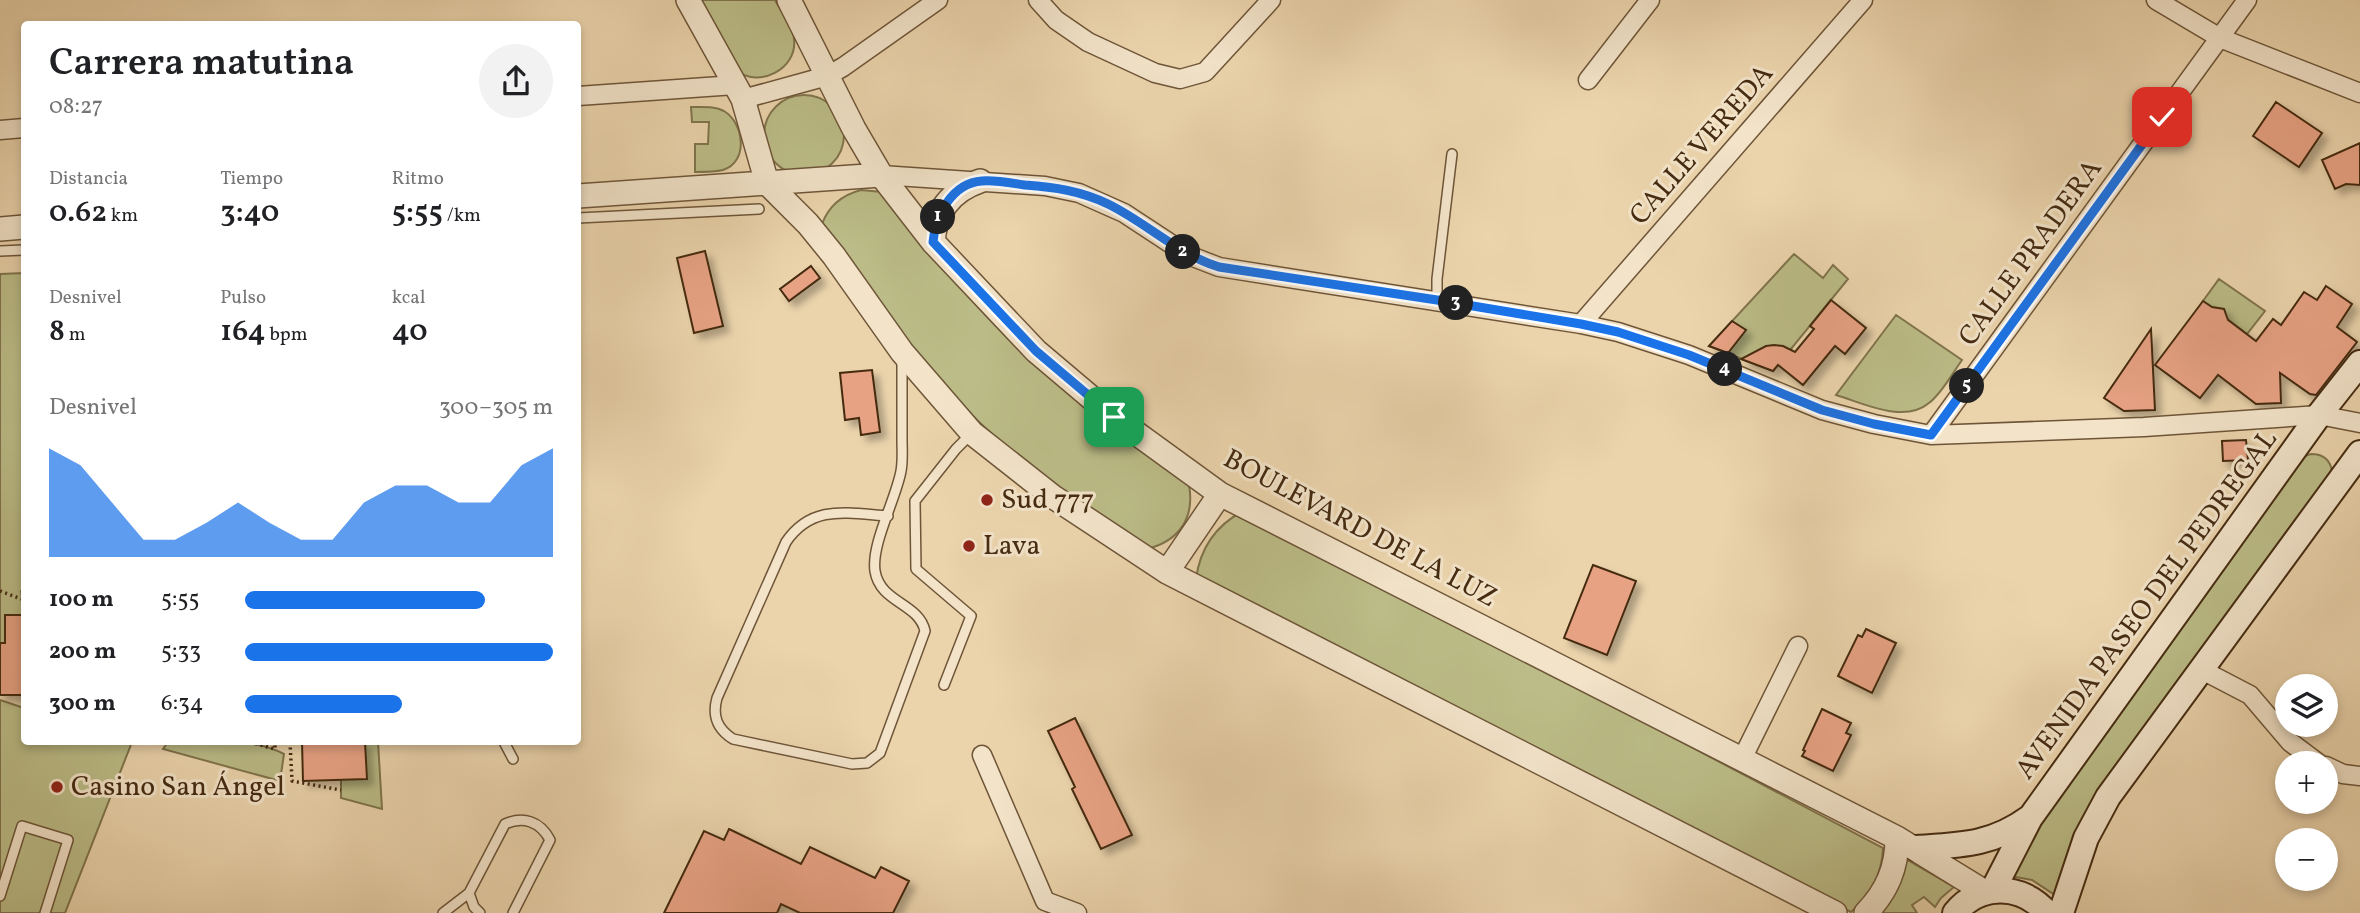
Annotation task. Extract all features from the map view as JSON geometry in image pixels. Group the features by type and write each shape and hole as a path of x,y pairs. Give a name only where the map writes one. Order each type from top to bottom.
{"main road":[{"name":"AVENIDA PASEO DEL PEDREGAL","path":"1989,891 2030,818 2319,415 2360,363"},
{"path":"2061,913 2080,853 2108,797 2360,453"},
{"path":"1907,843 1972,844 2011,831 2030,818"},
{"path":"1955,913 1970,899 1989,891 2012,891 2026,896 2047,913"}],"street":[{"path":"688,0 739,92 767,183 808,224 902,352 972,433 1052,496 1167,572 1835,913"},
{"name":"BOULEVARD DE LA LUZ","path":"789,0 854,129 881,175 933,242 1006,322 1074,385 1114,417 1220,494 1907,843 1989,891"},
{"path":"581,96 739,92 827,76 843,68 938,0"},
{"path":"1038,0 1056,20 1088,42 1155,73 1180,79 1205,72 1271,0"},
{"path":"1588,80 1650,0"},
{"name":"CALLE VEREDA","path":"1581,324 1863,0"},
{"path":"2156,0 2220,38 2360,93"},
{"name":"CALLE PRADERA","path":"1931,435 2247,0"},
{"path":"0,130 21,128"},
{"path":"581,196 881,175 1062,189 1095,198 1124,212 1188,255 1219,267 1437,300 1618,332 1689,355 1822,410 1931,435 2319,415 2360,423"},
{"path":"933,242 936,220 948,201 968,185 980,181"},
{"path":"0,229 21,228"},
{"path":"1167,572 1220,494"},
{"path":"1742,759 1798,646"},
{"path":"2202,670 2250,695 2290,742 2302,751"},
{"path":"982,755 1042,907 1077,913"},
{"path":"2338,772 2360,776"},
{"path":"1866,913 1877,901 1891,877 1897,851 1907,843"}],"lane":[{"path":"1437,300 1437,279 1452,154"},
{"path":"581,218 759,209"},
{"path":"0,251 21,250"},
{"path":"888,516 828,513 807,521 791,534 717,698 716,720 726,734 733,739 852,764 867,763 880,753 925,631 918,616 888,595 877,578 875,558 888,516 902,469 902,352"},
{"path":"944,685 971,616 916,569 915,501 972,433"},
{"path":"506,745 513,759"},
{"path":"443,913 469,893 505,824 518,820 532,822 546,832 550,839 513,913"},
{"path":"0,896 22,826 68,840 46,913"},
{"path":"469,893 474,907 480,913"}],"path":[{"path":"0,591 21,599"},
{"path":"261,745 275,749 275,745"},
{"path":"290,745 292,781 341,790"}],"green space":[{"path":"694,0 775,0 793,34 794,50 790,59 775,73 765,76 745,75 736,70 720,48"},
{"path":"804,95 819,98 832,107 841,120 844,135 841,150 832,163 819,172 804,175 789,172 776,163 767,150 764,135 767,120 776,107 789,98"},
{"path":"691,107 720,109 736,124 741,142 740,151 731,166 720,171 695,172 695,144 708,144 709,122 692,122"},
{"path":"861,190 882,192 971,299 1047,375 1102,421 1189,485 1187,518 1176,534 1147,549 1038,473 997,439 956,398 896,326 822,224 828,211 837,202"},
{"path":"1794,254 1823,278 1833,265 1848,279 1773,371 1709,346"},
{"path":"21,273 21,615 5,616 5,643 0,643 0,274"},
{"path":"2219,279 2265,311 2247,334 2226,318 2224,309 2214,309 2203,301"},
{"path":"1896,315 1962,360 1943,389 1929,403 1908,412 1883,410 1836,395"},
{"path":"2311,454 2325,458 2332,471 2055,895 2032,880 2005,875 2031,832 2305,456"},
{"path":"1243,511 1883,848 1878,875 1870,891 1851,912 1196,579 1201,557 1210,539 1224,524"},
{"name":"Casino San Ángel","path":"0,700 21,707 21,745 131,745 65,913 0,913"},
{"path":"166,745 256,745 271,748 284,754 280,781 163,749"},
{"path":"363,745 378,745 382,809 341,798 341,780"},
{"path":"1904,858 1954,887 1935,907 1924,897 1912,905 1917,913 1881,913 1898,888"}],"building":[{"path":"2276,102 2322,133 2299,167 2253,136"},
{"path":"2360,143 2360,185 2346,184 2335,189 2322,160"},
{"path":"705,251 723,326 694,333 677,258"},
{"path":"811,266 820,278 789,301 780,289"},
{"path":"2326,286 2352,304 2337,327 2357,342 2316,395 2310,394 2280,373 2281,403 2256,404 2218,375 2200,398 2155,365 2203,301 2212,307 2224,309 2228,320 2256,341 2273,319 2281,325 2304,292 2317,300"},
{"path":"1831,300 1866,328 1845,354 1835,346 1803,385 1778,365 1773,371 1741,359 1766,346 1783,346 1795,352 1814,329 1810,326"},
{"path":"1732,321 1746,330 1728,353 1709,346"},
{"path":"2151,329 2155,410 2124,411 2104,398"},
{"path":"872,370 880,432 861,435 859,418 845,420 840,373"},
{"path":"2246,440 2248,460 2223,461 2222,441"},
{"path":"1593,565 1636,581 1607,655 1564,638"},
{"path":"5,615 21,615 21,695 0,695 0,643 5,643"},
{"path":"1866,629 1896,643 1872,693 1838,676 1858,635 1862,637"},
{"path":"1822,709 1851,723 1846,733 1851,735 1833,771 1802,756"},
{"path":"1075,718 1132,835 1101,849 1048,731"},
{"path":"302,745 365,745 367,779 303,781"},
{"path":"729,829 801,864 810,847 875,878 881,867 909,881 893,913 800,913 781,904 777,913 664,913 704,831 724,840"}],"place":[{"name":"Sud 777","path":"987,500"},
{"name":"Lava","path":"969,546"},
{"name":"Casino San Ángel","path":"57,787"}],"route":[{"path":"1114,417 1074,385 1006,322 933,242 936,220 957,192 980,181 1045,186 1079,193 1124,212 1188,255 1219,267 1437,300 1618,332 1689,355 1822,410 1931,435 2162,117"}]}
